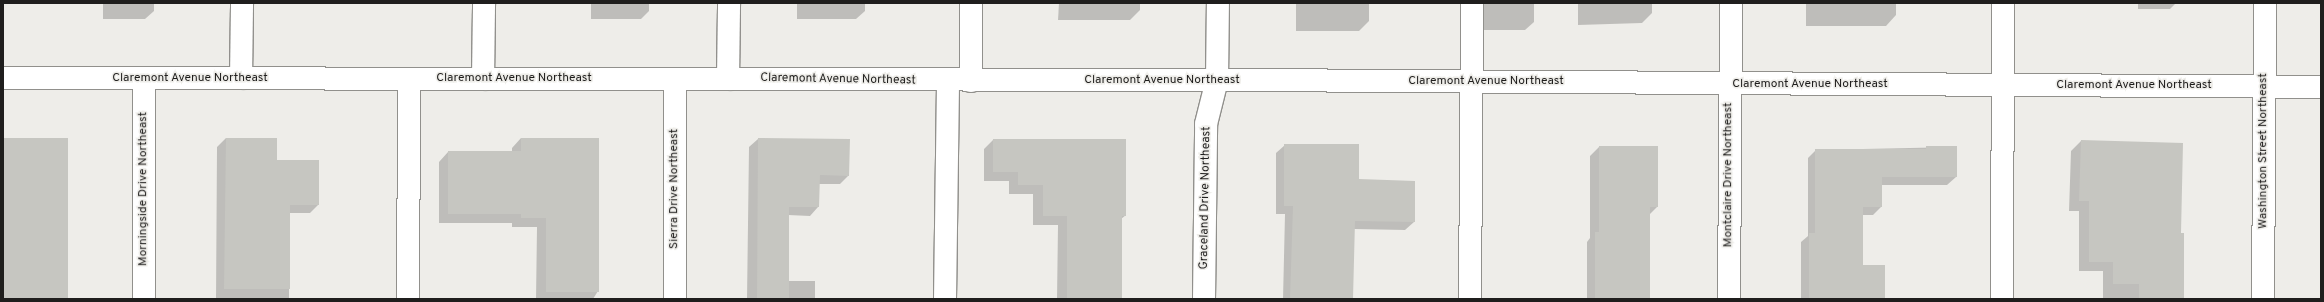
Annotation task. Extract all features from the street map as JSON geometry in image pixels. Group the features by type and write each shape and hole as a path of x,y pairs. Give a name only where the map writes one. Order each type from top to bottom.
{"street":[{"path":"241,78 242,3"},
{"path":"483,79 484,3"},
{"path":"728,79 729,3"},
{"path":"971,3 971,81"},
{"name":"Graceland Drive Northeast","path":"1204,299 1206,124 1217,80 1218,3"},
{"path":"1470,299 1472,3"},
{"name":"Montclaire Drive Northeast","path":"1729,299 1729,84 1731,3"},
{"path":"2002,299 2003,3"},
{"name":"Washington Street Northeast","path":"2263,299 2265,3"},
{"name":"Claremont Avenue Northeast","path":"3,78 144,80 241,78 948,81 1217,80 2321,87"},
{"path":"408,299 409,79"},
{"name":"Sierra Drive Northeast","path":"675,79 675,299"},
{"name":"Morningside Drive Northeast","path":"144,80 144,299"},
{"path":"945,299 948,81"}],"building":[{"path":"3,138 68,138 68,299 3,299"},
{"path":"226,138 277,138 277,160 319,160 319,205 290,205 290,289 224,289"},
{"path":"521,138 599,138 599,292 546,292 546,218 521,218 521,214 448,214 448,151 521,151"},
{"path":"758,138 850,139 849,176 820,175 819,207 789,207 789,299 757,299"},
{"path":"993,139 1126,139 1126,216 1122,216 1122,299 1067,299 1067,216 1043,216 1043,185 1018,185 1018,172 993,172"},
{"path":"2081,140 2183,143 2181,233 2184,233 2184,299 2139,299 2139,284 2113,284 2113,262 2089,262 2089,201 2079,201"},
{"path":"1284,144 1359,144 1359,179 1415,181 1415,222 1355,221 1353,299 1290,299 1293,206 1284,206"},
{"path":"1599,146 1658,146 1658,207 1650,207 1650,299 1595,299 1595,232 1599,232"},
{"path":"1926,146 1957,146 1957,177 1882,177 1882,207 1863,207 1863,265 1885,265 1885,298 1809,298 1809,233 1815,233 1815,149 1926,149"}]}
